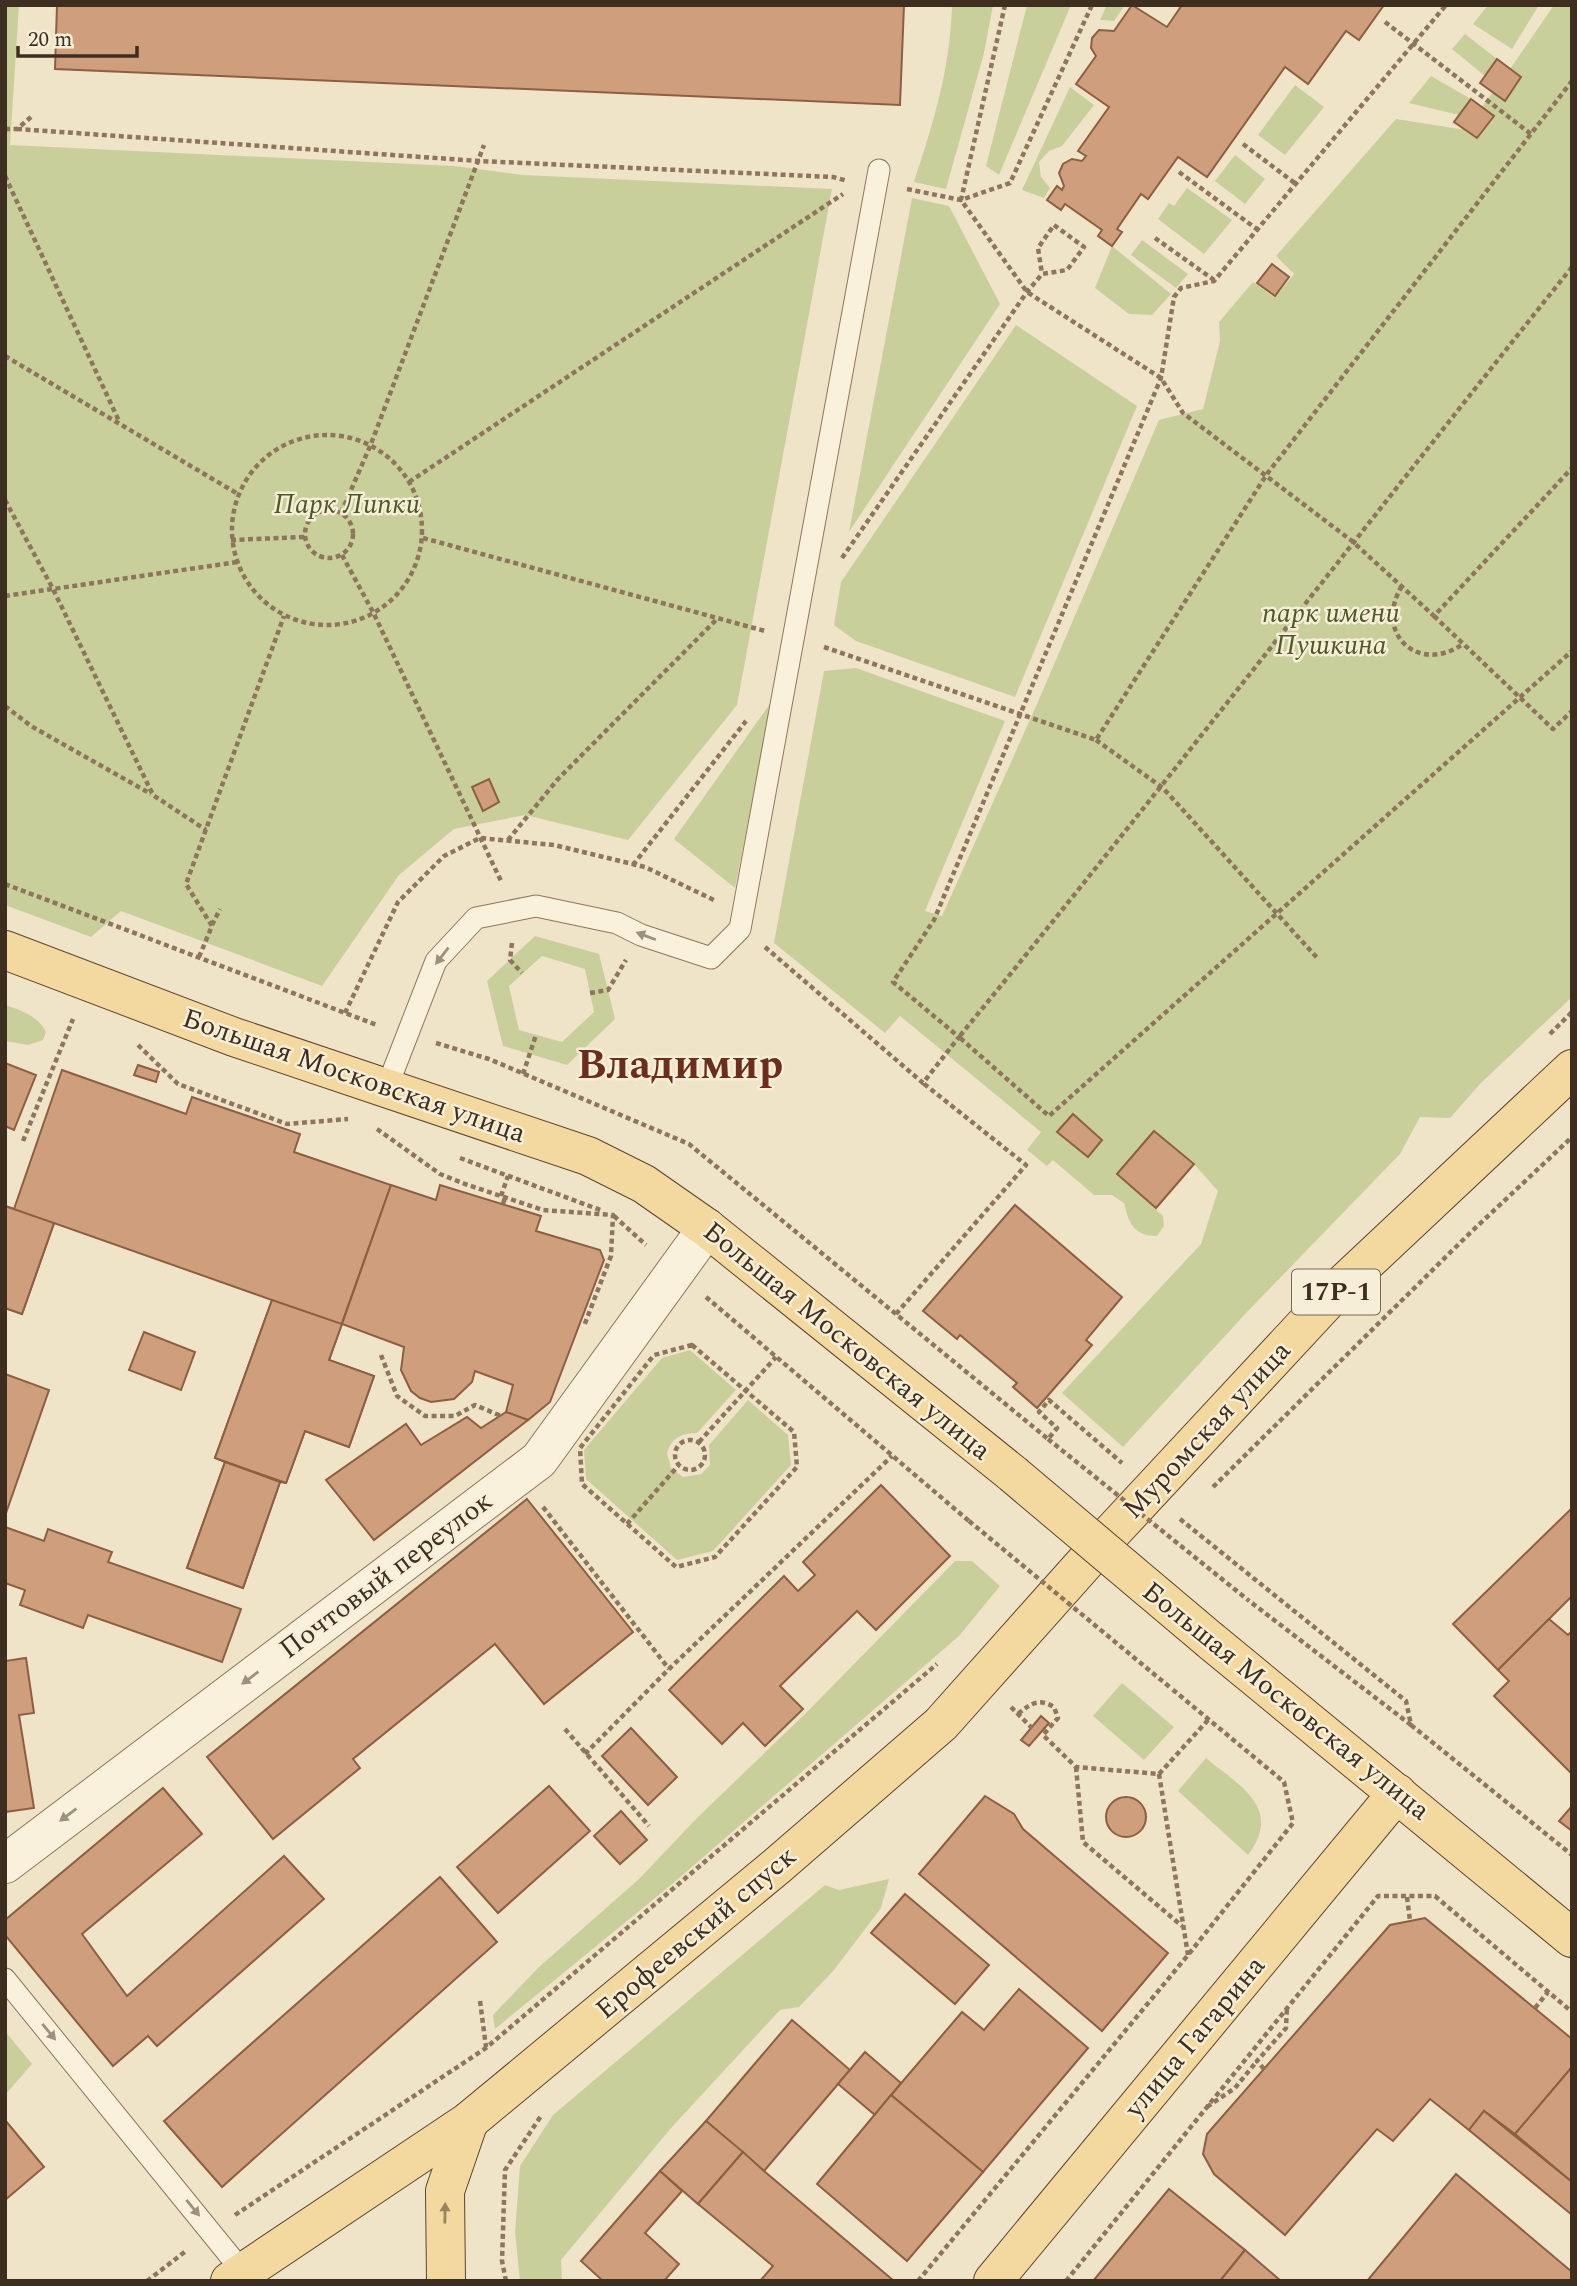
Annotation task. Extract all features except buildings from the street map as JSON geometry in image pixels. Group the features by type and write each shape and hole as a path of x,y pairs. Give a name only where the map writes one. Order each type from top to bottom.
{"main road":[{"name":"Большая Московская улица","path":"5,950 234,1037 589,1156 644,1184 707,1228 1013,1474 1211,1641 1572,1937"},
{"name":"Муромская улица","path":"1114,1530 1340,1287 1572,1069"},
{"name":"Ерофеевский спуск","path":"236,2276 469,2121 777,1866 941,1724 1114,1530"},
{"name":"улица Гагарина","path":"993,2281 1397,1793"},
{"path":"446,2281 445,2191 469,2121"}],"street":[{"name":"Почтовый переулок","path":"5,1864 539,1460 707,1228"}],"lane":[{"path":"387,1087 436,961 476,918 536,906 617,923 641,935 711,958 740,929 745,915 804,586 871,179"},
{"path":"5,1979 212,2231 236,2276"}],"path":[{"path":"1005,5 961,200 1027,292 1161,378 1183,413 1352,541 1553,729 1572,711"},
{"path":"5,129 479,161 871,179 961,200 1010,183 1091,5"},
{"path":"1446,5 1214,281 1181,288 1174,297 1161,378 934,920 893,982 1049,1116 1572,651"},
{"path":"1385,22 1531,134"},
{"path":"1096,740 1267,474 1572,81"},
{"path":"16,129 31,117"},
{"path":"1243,144 1296,184"},
{"path":"341,513 371,444 484,145"},
{"path":"1179,172 1258,230"},
{"path":"5,176 119,421"},
{"path":"409,482 871,179"},
{"path":"804,586 831,573 1027,292 1042,274 1067,270 1084,247 1054,225 1038,248 1042,274"},
{"path":"1155,238 1214,281"},
{"path":"923,1083 1163,788 1352,541 1572,267"},
{"path":"5,356 119,421 238,494"},
{"path":"344,435 371,444 400,467 418,498 423,538 411,578 395,598 374,614 349,624 315,626 284,616 263,601 247,584 237,562 231,540 238,494 263,458 307,436 344,435"},
{"path":"1434,616 1572,468"},
{"path":"5,500 53,589 153,796"},
{"path":"318,511 341,513 349,520 353,538 342,555 326,559 307,546 304,537 307,522 318,511"},
{"path":"231,540 304,537"},
{"path":"423,538 759,630"},
{"path":"342,555 374,614 514,911"},
{"path":"5,596 237,562"},
{"path":"1402,586 1393,605 1393,627 1410,649 1438,656 1463,644"},
{"path":"212,926 186,884 284,616"},
{"path":"507,841 558,779 717,619"},
{"path":"794,639 1022,713 1096,740 1163,788 1319,960"},
{"path":"5,706 31,726 153,796 206,831"},
{"path":"633,865 746,720"},
{"path":"5,884 368,1023"},
{"path":"199,957 220,909"},
{"path":"745,915 767,928 764,946 923,1083 1026,1165 896,1314 1248,1600 1411,1725 1572,1855"},
{"path":"510,960 523,973"},
{"path":"590,993 608,990"},
{"path":"23,1141 74,1018"},
{"path":"523,1074 536,1035"},
{"path":"128,1036 178,1084 237,1109 287,1124 352,1119"},
{"path":"373,1126 440,1174 543,1210 613,1215 892,1456 1284,1782 1293,1823 1188,1955 918,2281"},
{"path":"1209,1491 1470,1233 1572,1137"},
{"path":"503,1204 508,1176"},
{"path":"582,1332 611,1256 613,1215"},
{"path":"692,1345 794,1432 797,1467 715,1557 676,1567 627,1524 582,1484 580,1448 654,1355 692,1345"},
{"path":"381,1356 397,1396 425,1416 455,1416 475,1405 501,1416"},
{"path":"699,1442 776,1357"},
{"path":"1048,1439 1057,1428 1039,1412 1049,1400 1123,1464"},
{"path":"689,1439 699,1442 705,1454 701,1465 690,1471 678,1466 675,1451 680,1443 689,1439"},
{"path":"585,1754 669,1669 892,1456"},
{"path":"627,1524 678,1466"},
{"path":"537,1499 669,1669"},
{"path":"1171,1530 1190,1510"},
{"path":"1180,1519 1406,1701 1411,1725"},
{"path":"147,2281 212,2231 486,2048 947,1655"},
{"path":"1018,1714 1031,1703 1044,1701 1054,1707 1058,1718 1042,1735 1076,1767 1159,1774"},
{"path":"1011,1707 1032,1727"},
{"path":"1159,1774 1208,1720"},
{"path":"565,1729 649,1826"},
{"path":"1076,1767 1083,1842 1182,1926"},
{"path":"1159,1774 1188,1955"},
{"path":"1066,2281 1378,1896 1435,1896 1572,2012"},
{"path":"1407,1897 1410,1921"},
{"path":"1535,2008 1548,1992"},
{"path":"480,2001 486,2048"},
{"path":"1203,2109 1235,2088 1286,2028 1287,2006"},
{"path":"1257,2061 1264,2069"},
{"path":"506,2281 502,2261 505,2170 541,2115"}],"green space":[{"name":"Парк Липки","path":"5,5 19,5 10,145 454,166 523,175 832,189 737,705 628,840 525,815 454,829 399,875 322,986 121,911 91,937 5,905"},
{"path":"952,5 993,5 984,53 946,189 914,182 944,73"},
{"path":"1027,5 1071,5 999,175 986,166"},
{"path":"1107,5 1125,5 1114,21 1100,20"},
{"path":"1488,5 1539,5 1512,49 1473,24"},
{"name":"парк имени Пушкина","path":"1554,5 1572,5 1572,997 1481,1083 1450,1118 1420,1117 1400,1154 1247,1312 1123,1447 1062,1393 1201,1244 1218,1191 1194,1164 1154,1131 1117,1174 1163,1216 1164,1226 1157,1236 1143,1234 1131,1223 1124,1203 1112,1195 1094,1195 1053,1160 1047,1166 1027,1150 1041,1132 900,1016 885,1033 774,943 824,671 856,668 1005,721 925,911 942,916 1159,420 1203,409 1220,341 1219,322 1253,282 1275,298 1294,274 1276,256 1396,119 1466,130 1477,138 1493,116 1482,107 1493,92 1505,100 1521,77 1510,69","holes":["1073,1114 1102,1140 1087,1157 1058,1132"]},
{"path":"1465,34 1497,59 1485,76 1452,49"},
{"path":"1431,76 1471,99 1459,115 1409,103"},
{"path":"1295,85 1324,107 1285,155 1258,135"},
{"path":"1070,87 1094,105 1062,146 1049,151 1039,162 1041,177 1050,188 1044,198 1022,190"},
{"path":"1235,155 1265,179 1245,204 1215,181"},
{"path":"1187,188 1232,220 1204,254 1158,219 1169,203 1174,206"},
{"path":"912,198 949,206 1000,304 849,532"},
{"path":"1142,240 1188,274 1176,288 1131,255"},
{"path":"1112,246 1171,294 1152,315 1129,314 1095,288"},
{"path":"1016,325 1137,406 1015,697 856,641 834,625 841,582"},
{"path":"772,701 735,888 674,839"},
{"path":"535,936 599,954 615,1019 567,1065 503,1046 487,981","holes":["542,956 585,969 594,1012 562,1042 519,1030 509,986"]},
{"path":"5,1005 34,1018 43,1026 46,1032 43,1040 28,1045 5,1041"},
{"path":"690,1350 736,1390 697,1433 674,1440 667,1453 671,1468 683,1477 701,1474 710,1465 709,1445 748,1400 788,1435 791,1465 713,1551 677,1560 586,1479 584,1450 662,1358"},
{"path":"955,1561 972,1561 1000,1586 959,1636 671,1885 495,2029 493,2015 539,1967 639,1879"},
{"path":"1122,1683 1174,1727 1144,1760 1093,1716"},
{"path":"1206,1758 1244,1789 1259,1811 1261,1824 1258,1839 1248,1855 1178,1791"},
{"path":"889,1879 881,1908 834,1970 799,2007 780,2010 672,2127 561,2260 562,2281 520,2281 515,2232 520,2166 553,2115 825,1885 839,1890"},
{"path":"5,2031 32,2064 5,2095"}],"district":[{"name":"Владимир","path":"680,1065"}]}
